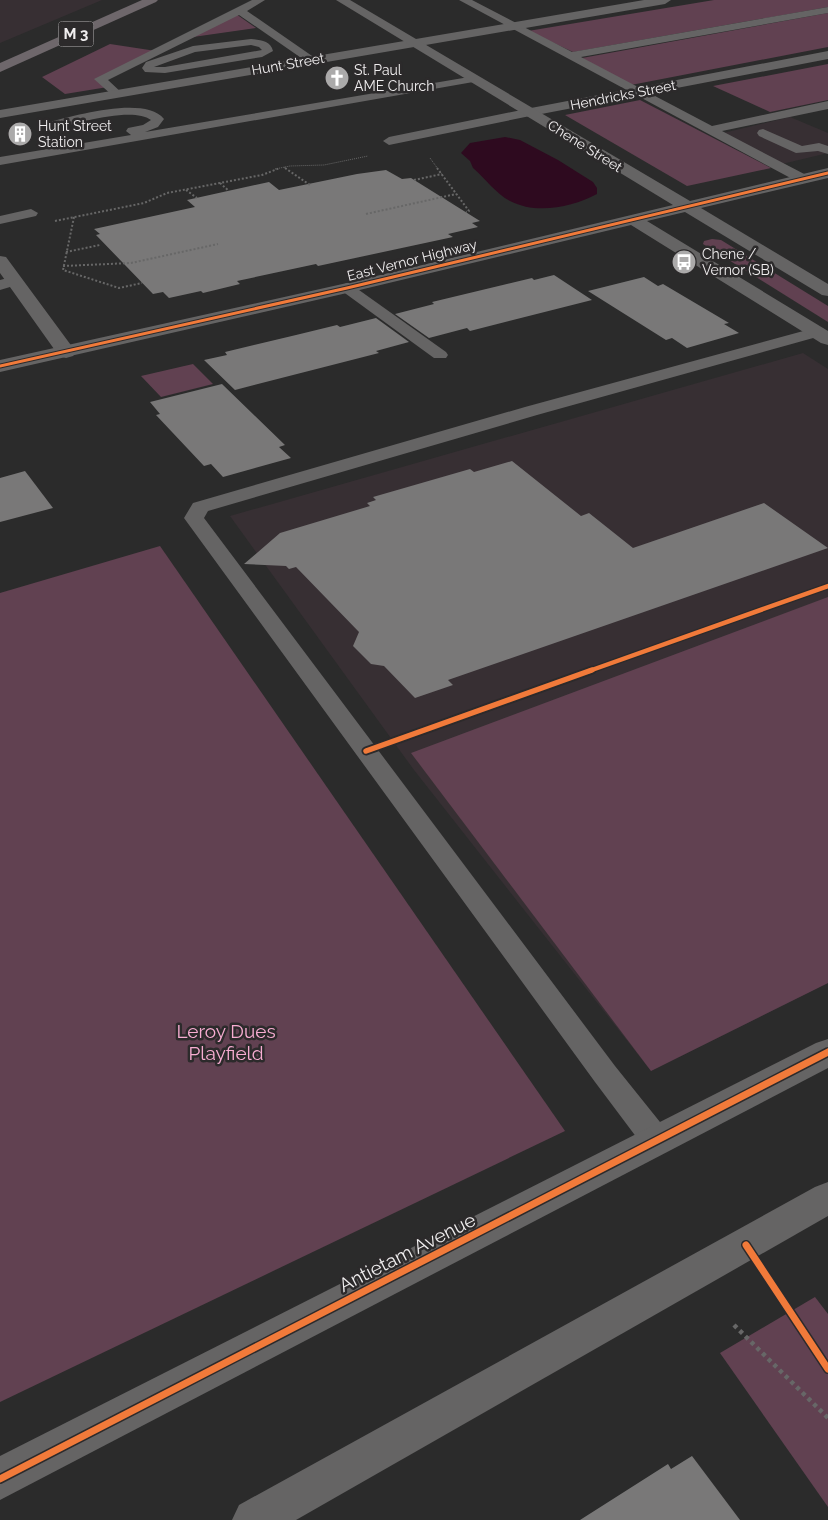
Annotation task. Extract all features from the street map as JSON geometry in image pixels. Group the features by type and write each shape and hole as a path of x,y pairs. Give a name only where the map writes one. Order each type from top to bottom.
{"main road":[{"name":"M 3","path":"0,68 152,0"}],"street":[{"name":"Chene Street","path":"342,0 828,291"},
{"name":"Hunt Street","path":"0,114 665,0"},
{"name":"Hendricks Street","path":"531,112 828,55"},
{"name":"East Vernor Highway","path":"0,366 347,288 828,173"},
{"path":"632,219 693,240 823,336"},
{"path":"693,240 740,237"},
{"path":"0,261 8,283 66,352"},
{"name":"Antietam Avenue","path":"0,1479 828,1052"},
{"path":"254,1520 828,1198"}],"lane":[{"path":"117,94 100,79 260,0"},
{"path":"464,0 802,179"},
{"path":"239,10 311,60"},
{"path":"570,56 828,10"},
{"path":"173,43 266,29"},
{"path":"196,65 262,54 267,51 267,48 262,44 251,42 194,49 150,64 148,68 154,71 196,65 213,77"},
{"path":"0,161 475,79"},
{"path":"709,130 828,105"},
{"path":"0,155 146,128 156,124 158,119 155,115 144,112 130,112 53,124"},
{"name":"Hendricks Street","path":"389,141 531,112"},
{"path":"763,133 801,150 819,147 828,150"},
{"path":"0,220 31,213"},
{"path":"347,288 440,356"},
{"path":"657,1140 599,1066 194,518 200,507 531,411 823,336"}],"path":[{"path":"424,154 430,158 469,211 466,212"},
{"path":"55,221 144,203 166,193 262,175 270,170 296,164 318,166 375,155"},
{"path":"283,167 310,185"},
{"path":"414,180 442,174"},
{"path":"220,183 229,191"},
{"path":"186,189 197,198"},
{"path":"366,214 456,194"},
{"path":"74,217 63,270 119,288 142,283"},
{"path":"64,266 131,262 218,244"},
{"path":"66,252 100,245"},
{"path":"734,1324 828,1418"}],"shaded area":[{"path":"0,0 102,0 0,43"},
{"path":"790,117 828,133 828,153 782,164 723,133"},
{"path":"505,137 520,140 558,160 593,182 597,188 597,194 577,203 554,208 531,208 505,198 473,168 470,161 461,153 470,143"},
{"path":"803,353 828,369 828,983 651,1071 414,770 230,516"}],"green space":[{"path":"714,0 828,0 828,7 573,52 528,31"},
{"path":"828,13 828,47 631,85 582,58"},
{"path":"236,14 256,28 193,37"},
{"path":"110,44 156,51 100,79 108,87 65,94 42,77"},
{"path":"828,64 828,100 770,112 713,86"},
{"path":"640,100 771,168 687,186 565,115"},
{"path":"712,239 721,240 828,306 828,322 703,244 704,241"},
{"path":"193,364 213,384 161,397 141,376"},
{"name":"Leroy Dues Playfield","path":"160,546 565,1131 0,1402 0,593"},
{"path":"828,597 828,983 651,1071 411,753"},
{"path":"815,1297 828,1314 828,1507 720,1353"}],"building":[{"path":"386,170 402,179 411,178 480,221 472,223 478,227 448,234 453,237 318,266 316,264 237,281 240,284 203,293 201,291 169,298 163,292 153,294 96,235 100,234 94,229 195,207 187,200 269,182 279,190"},
{"path":"554,275 592,300 470,331 467,328 429,338 395,314 434,304 432,302 532,278 534,280"},
{"path":"644,277 658,286 663,284 729,323 724,324 739,333 687,348 672,338 666,340 588,291"},
{"path":"376,318 409,342 376,351 379,353 235,390 204,360 227,355 225,352 337,325 340,327"},
{"path":"222,384 285,445 279,447 291,458 223,477 211,464 204,466 156,415 160,414 150,402"},
{"path":"512,461 581,516 589,513 633,548 764,503 828,548 448,680 453,685 415,698 384,666 371,664 353,646 359,632 296,567 289,569 286,566 244,564 280,533 370,506 367,503 376,500 373,497 470,469 474,472"},
{"path":"25,471 53,508 0,522 0,478"},
{"path":"692,1456 740,1520 580,1520 668,1464 671,1469"}],"cycle path":[{"path":"0,366 347,288 828,173"},
{"path":"366,751 828,586"},
{"path":"0,1479 828,1052"},
{"path":"746,1245 828,1369"}],"place":[{"name":"St. Paul AME Church","path":"337,78"},
{"name":"Hunt Street Station","path":"20,134"},
{"name":"Chene / Vernor (SB)","path":"684,262"}]}
